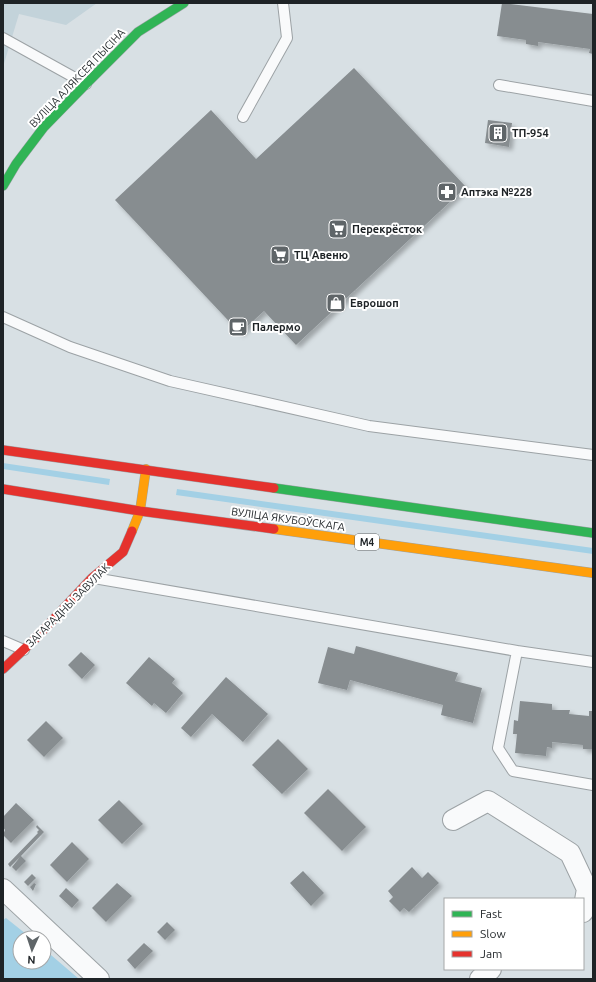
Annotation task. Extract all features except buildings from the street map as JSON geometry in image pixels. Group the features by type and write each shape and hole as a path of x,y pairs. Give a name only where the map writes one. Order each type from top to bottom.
{"main road":[{"name":"ВУЛІЦА АЛЯКСЕЯ ПЫСІНА","path":"3,186 16,164 44,127 86,84 138,32 184,3"},
{"path":"3,450 593,533"},
{"name":"ЗАГАРАДНЫ ЗАВУЛАК","path":"3,669 24,650 92,578 123,552 140,511 146,469"},
{"name":"ВУЛІЦА ЯКУБОЎСКАГА","path":"3,489 140,511 593,573"}],"street":[{"path":"453,820 488,801 570,853 587,889 587,914"},
{"path":"3,889 99,979"},
{"path":"480,979 490,970"}],"lane":[{"path":"243,117 287,38 283,3"},
{"path":"3,38 86,84"},
{"path":"499,85 593,101"},
{"path":"3,317 70,347 170,381 369,426 593,455"},
{"path":"92,578 517,652 593,662"},
{"path":"3,641 24,650"},
{"path":"517,652 498,748 513,770 593,785"}],"shaded area":[{"path":"3,3 97,3 66,25 19,14 3,67"},
{"path":"3,463 110,479 109,485 3,469"},
{"path":"177,489 593,548 593,554 176,495"},
{"path":"6,918 21,930 12,930 12,970 52,970 52,956 79,979 3,979 3,920"}],"traffic: fast":[{"path":"3,186 16,164 44,127 86,84 138,32 184,3"},
{"path":"274,488 593,533"}],"traffic: slow":[{"path":"132,531 140,511 146,469"},
{"path":"274,529 593,573"}],"traffic: jam":[{"path":"3,450 274,488"},
{"path":"3,489 140,511 274,529"},
{"path":"3,669 35,639 92,578 123,552 132,531"}],"place":[{"name":"ТП-954","path":"498,133"},
{"name":"Аптэка №228","path":"447,192"},
{"name":"Перекрёсток","path":"338,229"},
{"name":"ТЦ Авеню","path":"280,255"},
{"name":"Еврошоп","path":"336,303"},
{"name":"Палермо","path":"238,327"}]}
